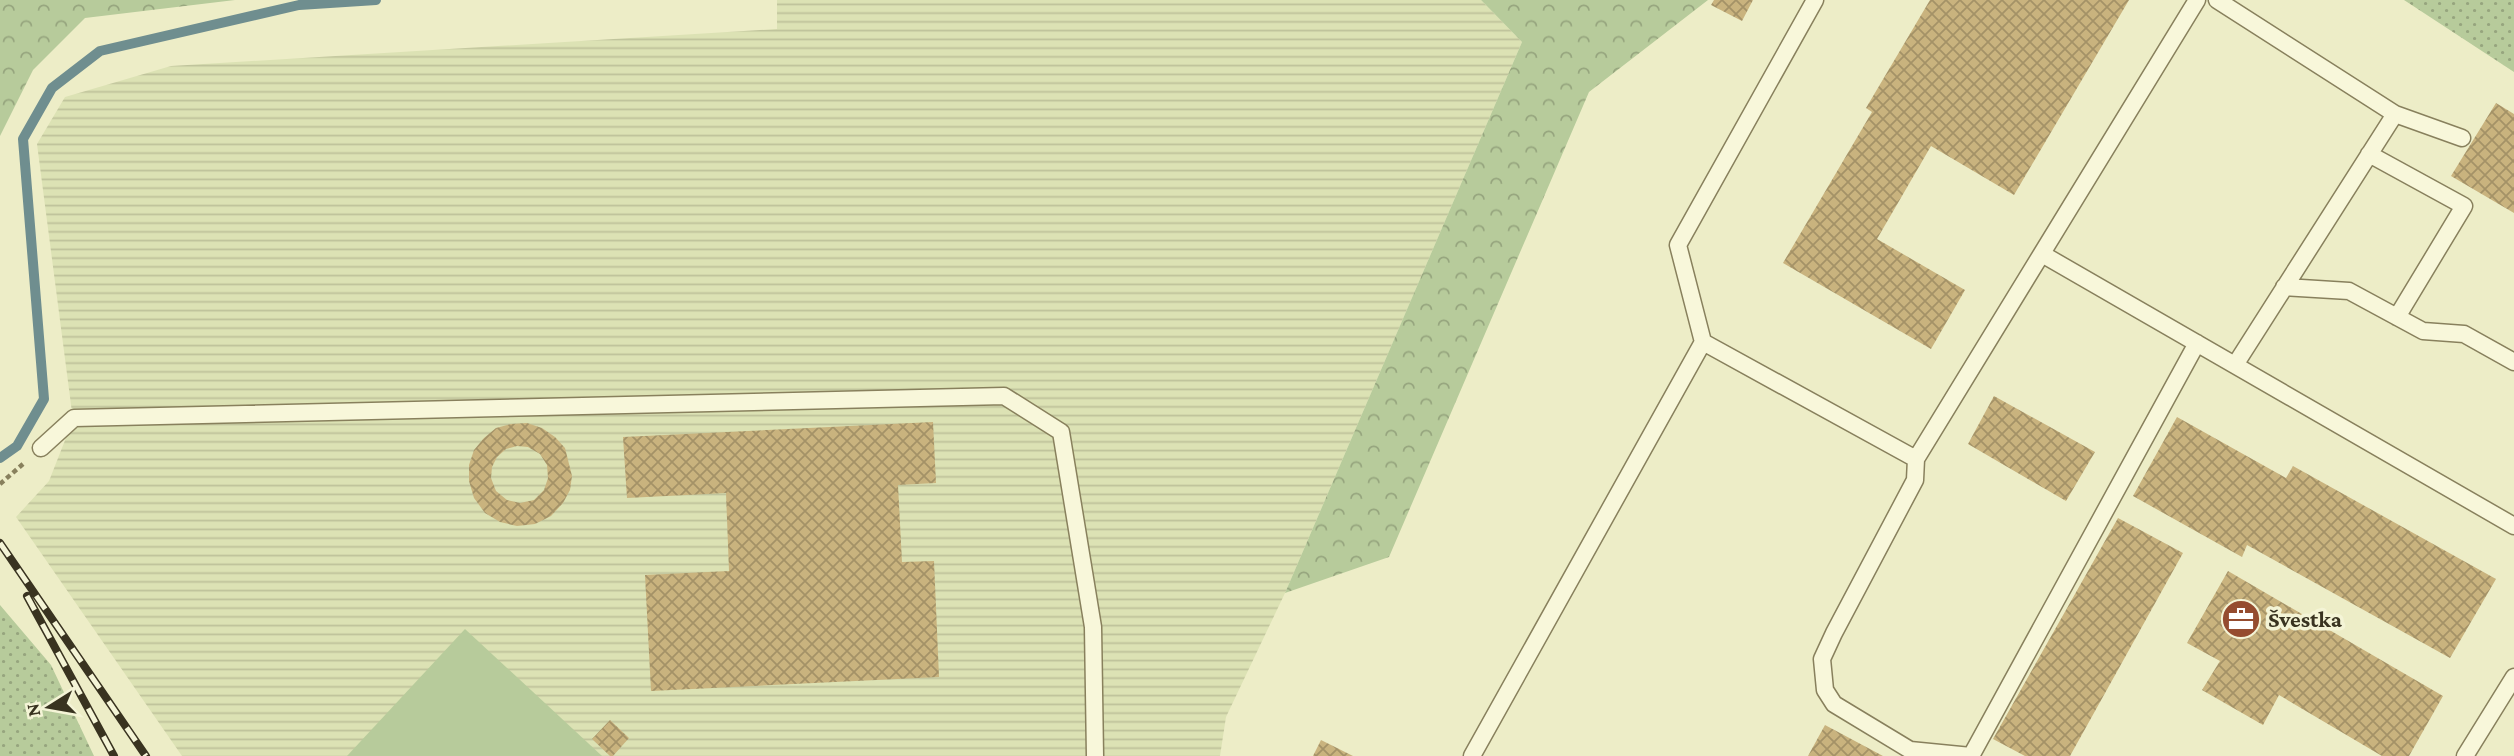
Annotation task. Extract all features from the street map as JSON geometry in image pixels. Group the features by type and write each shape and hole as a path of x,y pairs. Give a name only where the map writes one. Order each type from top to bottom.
{"lane":[{"path":"1472,756 1703,342 1678,245 1815,0"},
{"path":"2197,0 1916,459 1915,480 1822,659 1825,690 1834,704 1910,750 1971,756 2197,343"},
{"path":"2217,0 2395,114 2462,138"},
{"path":"2235,365 2395,114"},
{"path":"2369,154 2464,206 2396,317"},
{"path":"2042,254 2514,526"},
{"path":"2284,287 2349,291 2423,331 2464,334 2514,362"},
{"path":"1703,342 1916,459"},
{"path":"41,448 74,418 1004,396 1061,432 1093,627 1095,756"},
{"path":"2465,756 2514,677"}],"green space":[{"path":"0,0 235,0 85,18 33,70 0,136"},
{"path":"777,0 1481,0 1522,42 1285,593 1226,717 1220,756 182,756 16,517 49,481 73,420 37,144 65,97 171,66 777,29"},
{"path":"1481,0 1708,0 1589,92 1389,557 1285,593 1522,42"},
{"path":"2404,0 2514,0 2514,72"},
{"path":"0,605 51,665 94,756 0,756"},
{"path":"465,629 602,756 347,756"}],"building":[{"path":"1714,0 1753,0 1742,21 1711,5"},
{"path":"1930,0 2129,0 2014,195 1931,146 1877,239 1965,290 1931,349 1783,263 1872,112 1866,108"},
{"path":"2496,103 2514,114 2514,213 2451,176"},
{"path":"1994,396 2095,452 2066,501 1968,444"},
{"path":"2177,417 2286,478 2293,466 2496,579 2450,658 2247,545 2242,557 2133,496"},
{"path":"933,422 936,483 898,485 902,562 934,561 939,677 651,691 645,575 729,571 726,493 627,498 623,437"},
{"path":"527,423 542,428 555,437 565,448 572,476 570,490 563,503 551,516 535,524 517,526 500,522 485,513 474,498 469,481 469,465 474,450 496,428","holes":["528,447 540,454 547,465 548,478 544,490 534,500 520,503 507,500 496,491 491,478 492,467 497,457 506,449"]},
{"path":"2118,518 2183,553 2070,756 2025,756 1993,739"},
{"path":"2228,571 2443,696 2409,756 2382,756 2279,695 2263,725 2202,690 2220,661 2187,643"},
{"path":"610,720 629,738 613,756 592,739"},
{"path":"1825,725 1883,756 1808,756"},
{"path":"1321,740 1353,756 1313,756"}],"waterway":[{"path":"0,458 17,446 44,399 23,139 52,88 100,51 299,5 376,0"}],"railway":[{"path":"0,543 146,756"},
{"path":"27,596 114,756"}],"place":[{"name":"Švestka","path":"2241,619"}]}
